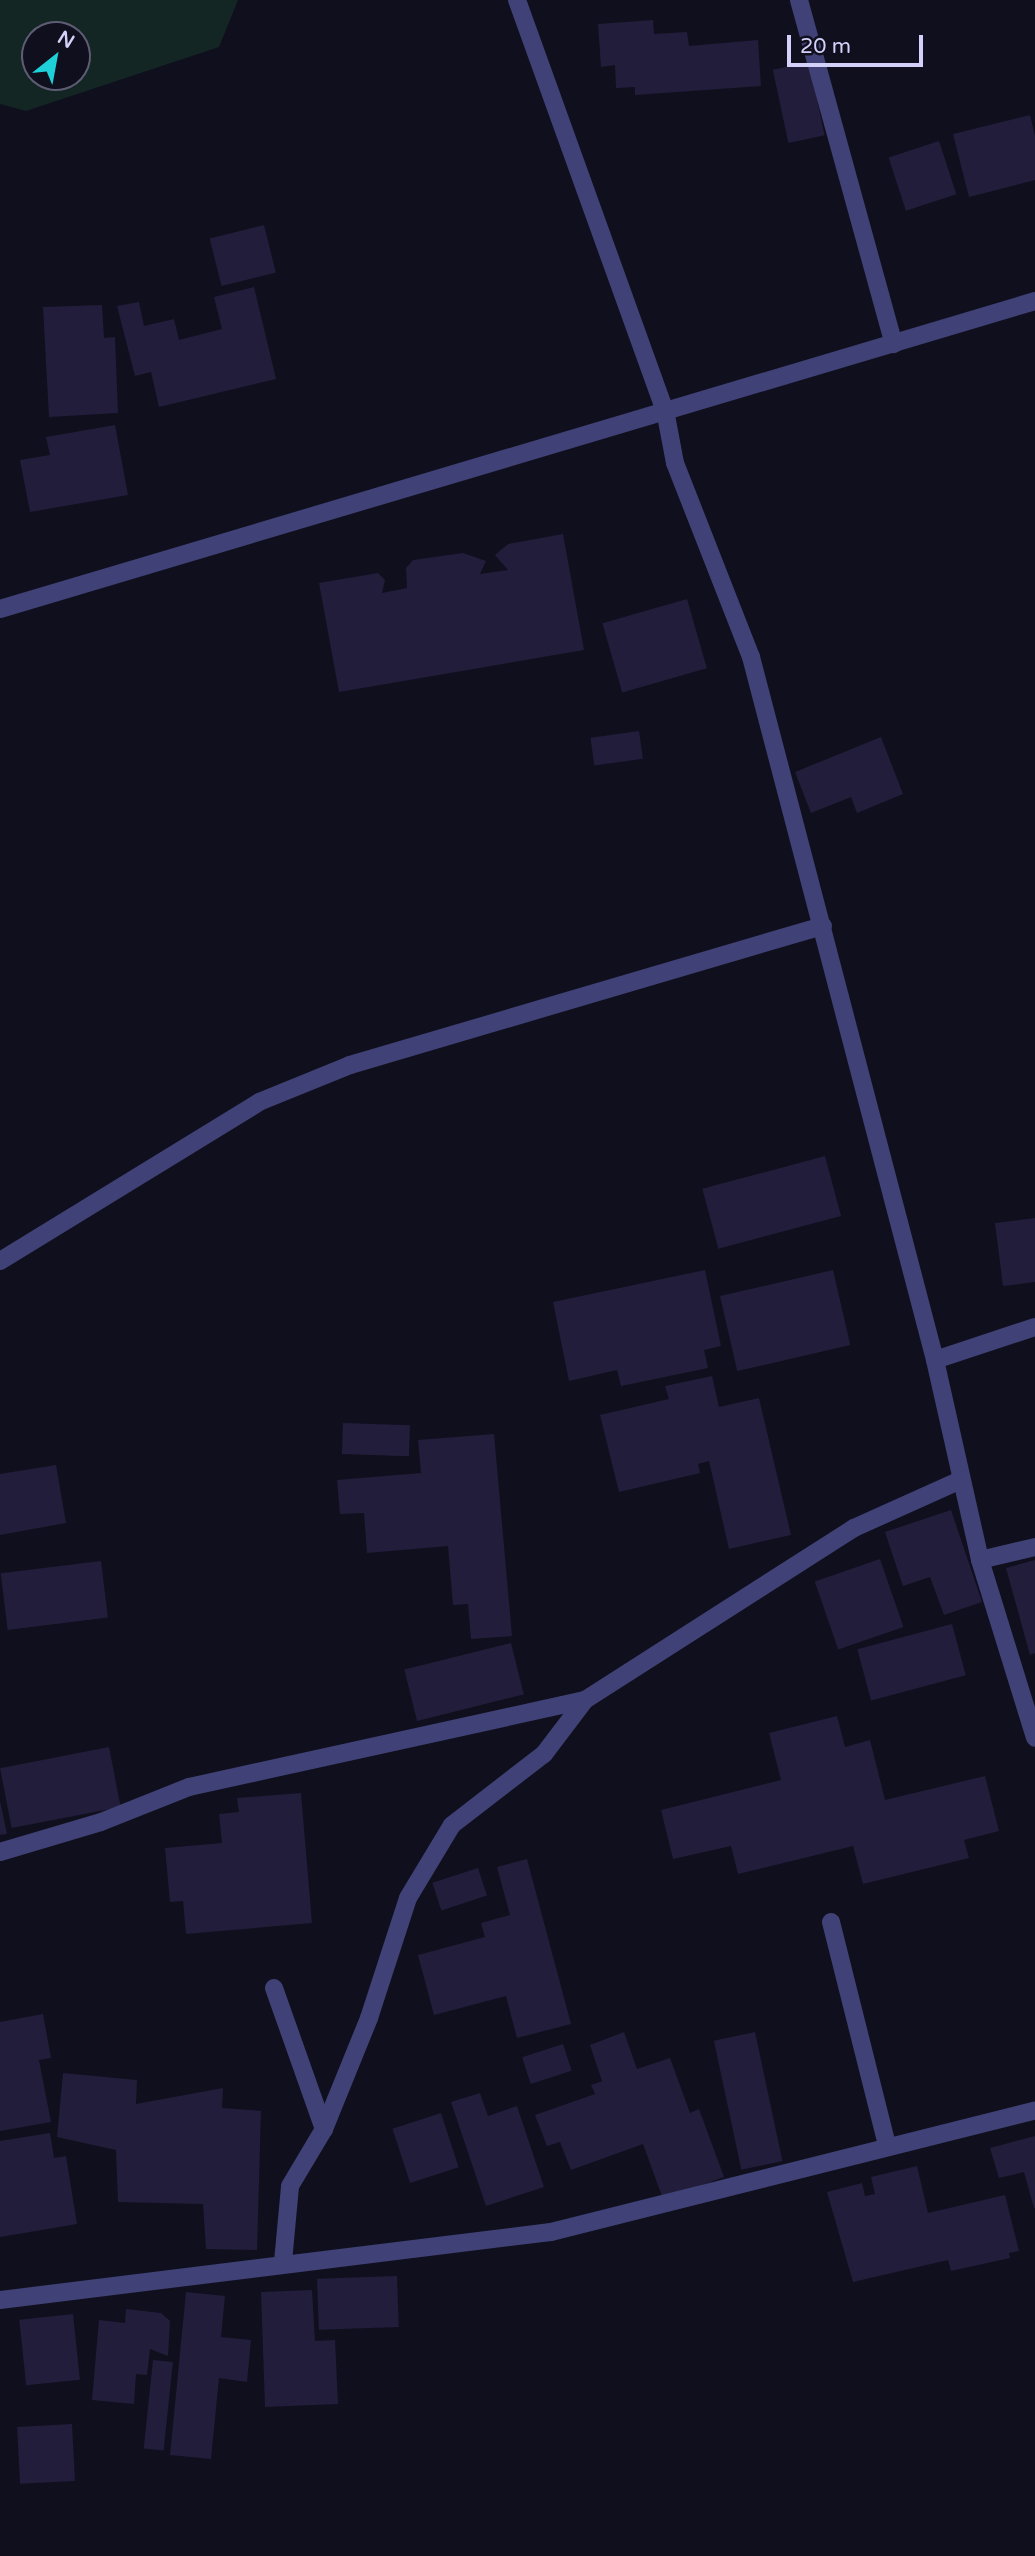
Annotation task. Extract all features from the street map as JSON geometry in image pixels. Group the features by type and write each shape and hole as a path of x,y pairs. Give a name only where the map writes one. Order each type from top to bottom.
{"street":[{"path":"517,0 665,410 675,463 751,657 935,1360 980,1560 1035,1738"},
{"path":"799,0 894,344"},
{"path":"0,609 1035,301"},
{"path":"0,1261 259,1102 350,1065 823,926"},
{"path":"935,1360 1035,1327"},
{"path":"283,2262 290,2186 324,2129 369,2018 408,1898 452,1825 544,1754 585,1700 854,1528 961,1480"},
{"path":"980,1560 1035,1547"},
{"path":"0,1852 101,1822 189,1787 585,1700"},
{"path":"831,1922 887,2145"},
{"path":"274,1988 324,2129"},
{"path":"0,2300 283,2262 551,2232 1035,2109"}],"green space":[{"path":"0,0 238,0 219,47 91,89 91,21 21,21 21,91 86,91 26,111 0,104"}],"building":[{"path":"653,20 654,34 687,32 689,46 758,40 761,86 635,95 635,87 616,88 615,65 601,67 598,24"},
{"path":"809,62 825,135 788,143 773,70"},
{"path":"1030,115 1035,136 1035,180 969,197 953,134"},
{"path":"939,141 956,194 906,211 889,157"},
{"path":"264,225 276,273 222,286 210,239"},
{"path":"254,287 276,379 159,407 151,372 135,376 117,306 139,302 144,326 174,319 179,340 222,329 214,297"},
{"path":"102,305 104,338 115,337 118,413 49,417 43,307"},
{"path":"115,425 128,495 30,512 20,460 50,455 46,437"},
{"path":"563,534 584,650 339,692 319,583 378,573 385,580 382,593 407,588 406,568 413,560 463,553 486,561 480,574 508,570 495,555 508,544"},
{"path":"687,599 707,668 622,692 602,623"},
{"path":"639,731 643,759 594,766 590,738"},
{"path":"881,737 903,794 857,813 851,797 811,813 795,772"},
{"path":"825,1156 841,1216 718,1249 702,1189"},
{"path":"1035,1218 1035,1282 1003,1286 995,1223"},
{"path":"705,1270 721,1346 704,1350 708,1368 621,1386 617,1370 569,1381 553,1302"},
{"path":"833,1270 850,1345 737,1371 720,1296"},
{"path":"712,1376 719,1407 759,1398 791,1535 729,1549 709,1461 698,1464 700,1473 619,1492 600,1415 669,1399 665,1386"},
{"path":"343,1423 410,1425 409,1456 342,1454"},
{"path":"494,1434 512,1636 471,1639 468,1604 453,1605 448,1546 367,1553 364,1513 340,1514 337,1480 421,1473 418,1440"},
{"path":"56,1465 66,1523 0,1535 0,1474"},
{"path":"951,1510 982,1602 944,1615 930,1577 903,1586 885,1532"},
{"path":"880,1559 903,1627 838,1650 815,1581"},
{"path":"1035,1560 1035,1653 1030,1655 1006,1568"},
{"path":"101,1561 108,1618 8,1630 1,1573"},
{"path":"952,1624 966,1675 871,1701 857,1649"},
{"path":"511,1643 524,1694 417,1721 404,1670"},
{"path":"837,1716 845,1747 870,1740 885,1800 985,1776 999,1831 964,1840 969,1858 863,1884 853,1846 738,1874 731,1846 673,1859 661,1810 781,1780 769,1733"},
{"path":"109,1747 121,1807 12,1828 0,1768"},
{"path":"301,1793 312,1923 186,1934 183,1901 170,1902 165,1848 222,1843 219,1814 239,1812 237,1798"},
{"path":"0,1801 7,1834 0,1835"},
{"path":"527,1859 571,2024 517,2038 506,1996 434,2015 418,1955 485,1937 481,1923 510,1915 497,1867"},
{"path":"478,1868 487,1896 441,1910 432,1883"},
{"path":"43,2014 51,2058 39,2060 51,2122 0,2131 0,2022"},
{"path":"624,2032 637,2069 670,2058 690,2113 699,2109 724,2177 663,2199 643,2144 571,2170 560,2142 547,2146 535,2115 595,2094 591,2085 602,2081 590,2045"},
{"path":"755,2032 782,2161 741,2170 714,2041"},
{"path":"563,2044 572,2071 531,2084 522,2057"},
{"path":"63,2073 137,2080 136,2104 223,2088 222,2108 261,2111 257,2250 206,2249 203,2204 118,2202 116,2150 57,2137"},
{"path":"480,2093 488,2116 517,2106 544,2187 486,2206 451,2102"},
{"path":"441,2113 459,2167 410,2183 392,2129"},
{"path":"50,2133 54,2158 66,2156 77,2224 0,2237 0,2141"},
{"path":"1035,2136 1034,2208 1024,2172 999,2178 990,2148"},
{"path":"917,2166 928,2213 1005,2195 1019,2251 1009,2253 1010,2258 951,2271 948,2260 853,2282 827,2192 862,2183 865,2196 875,2194 871,2177"},
{"path":"397,2276 399,2327 319,2330 317,2279"},
{"path":"312,2290 315,2341 335,2340 338,2404 265,2407 261,2292"},
{"path":"186,2292 225,2296 221,2337 251,2340 247,2382 219,2378 211,2459 170,2455"},
{"path":"126,2309 161,2313 170,2321 168,2356 150,2349 147,2375 136,2374 134,2404 92,2400 99,2320 125,2323"},
{"path":"73,2314 80,2380 26,2385 19,2320"},
{"path":"153,2360 173,2362 164,2451 144,2449"},
{"path":"72,2424 75,2481 20,2484 17,2427"}]}
